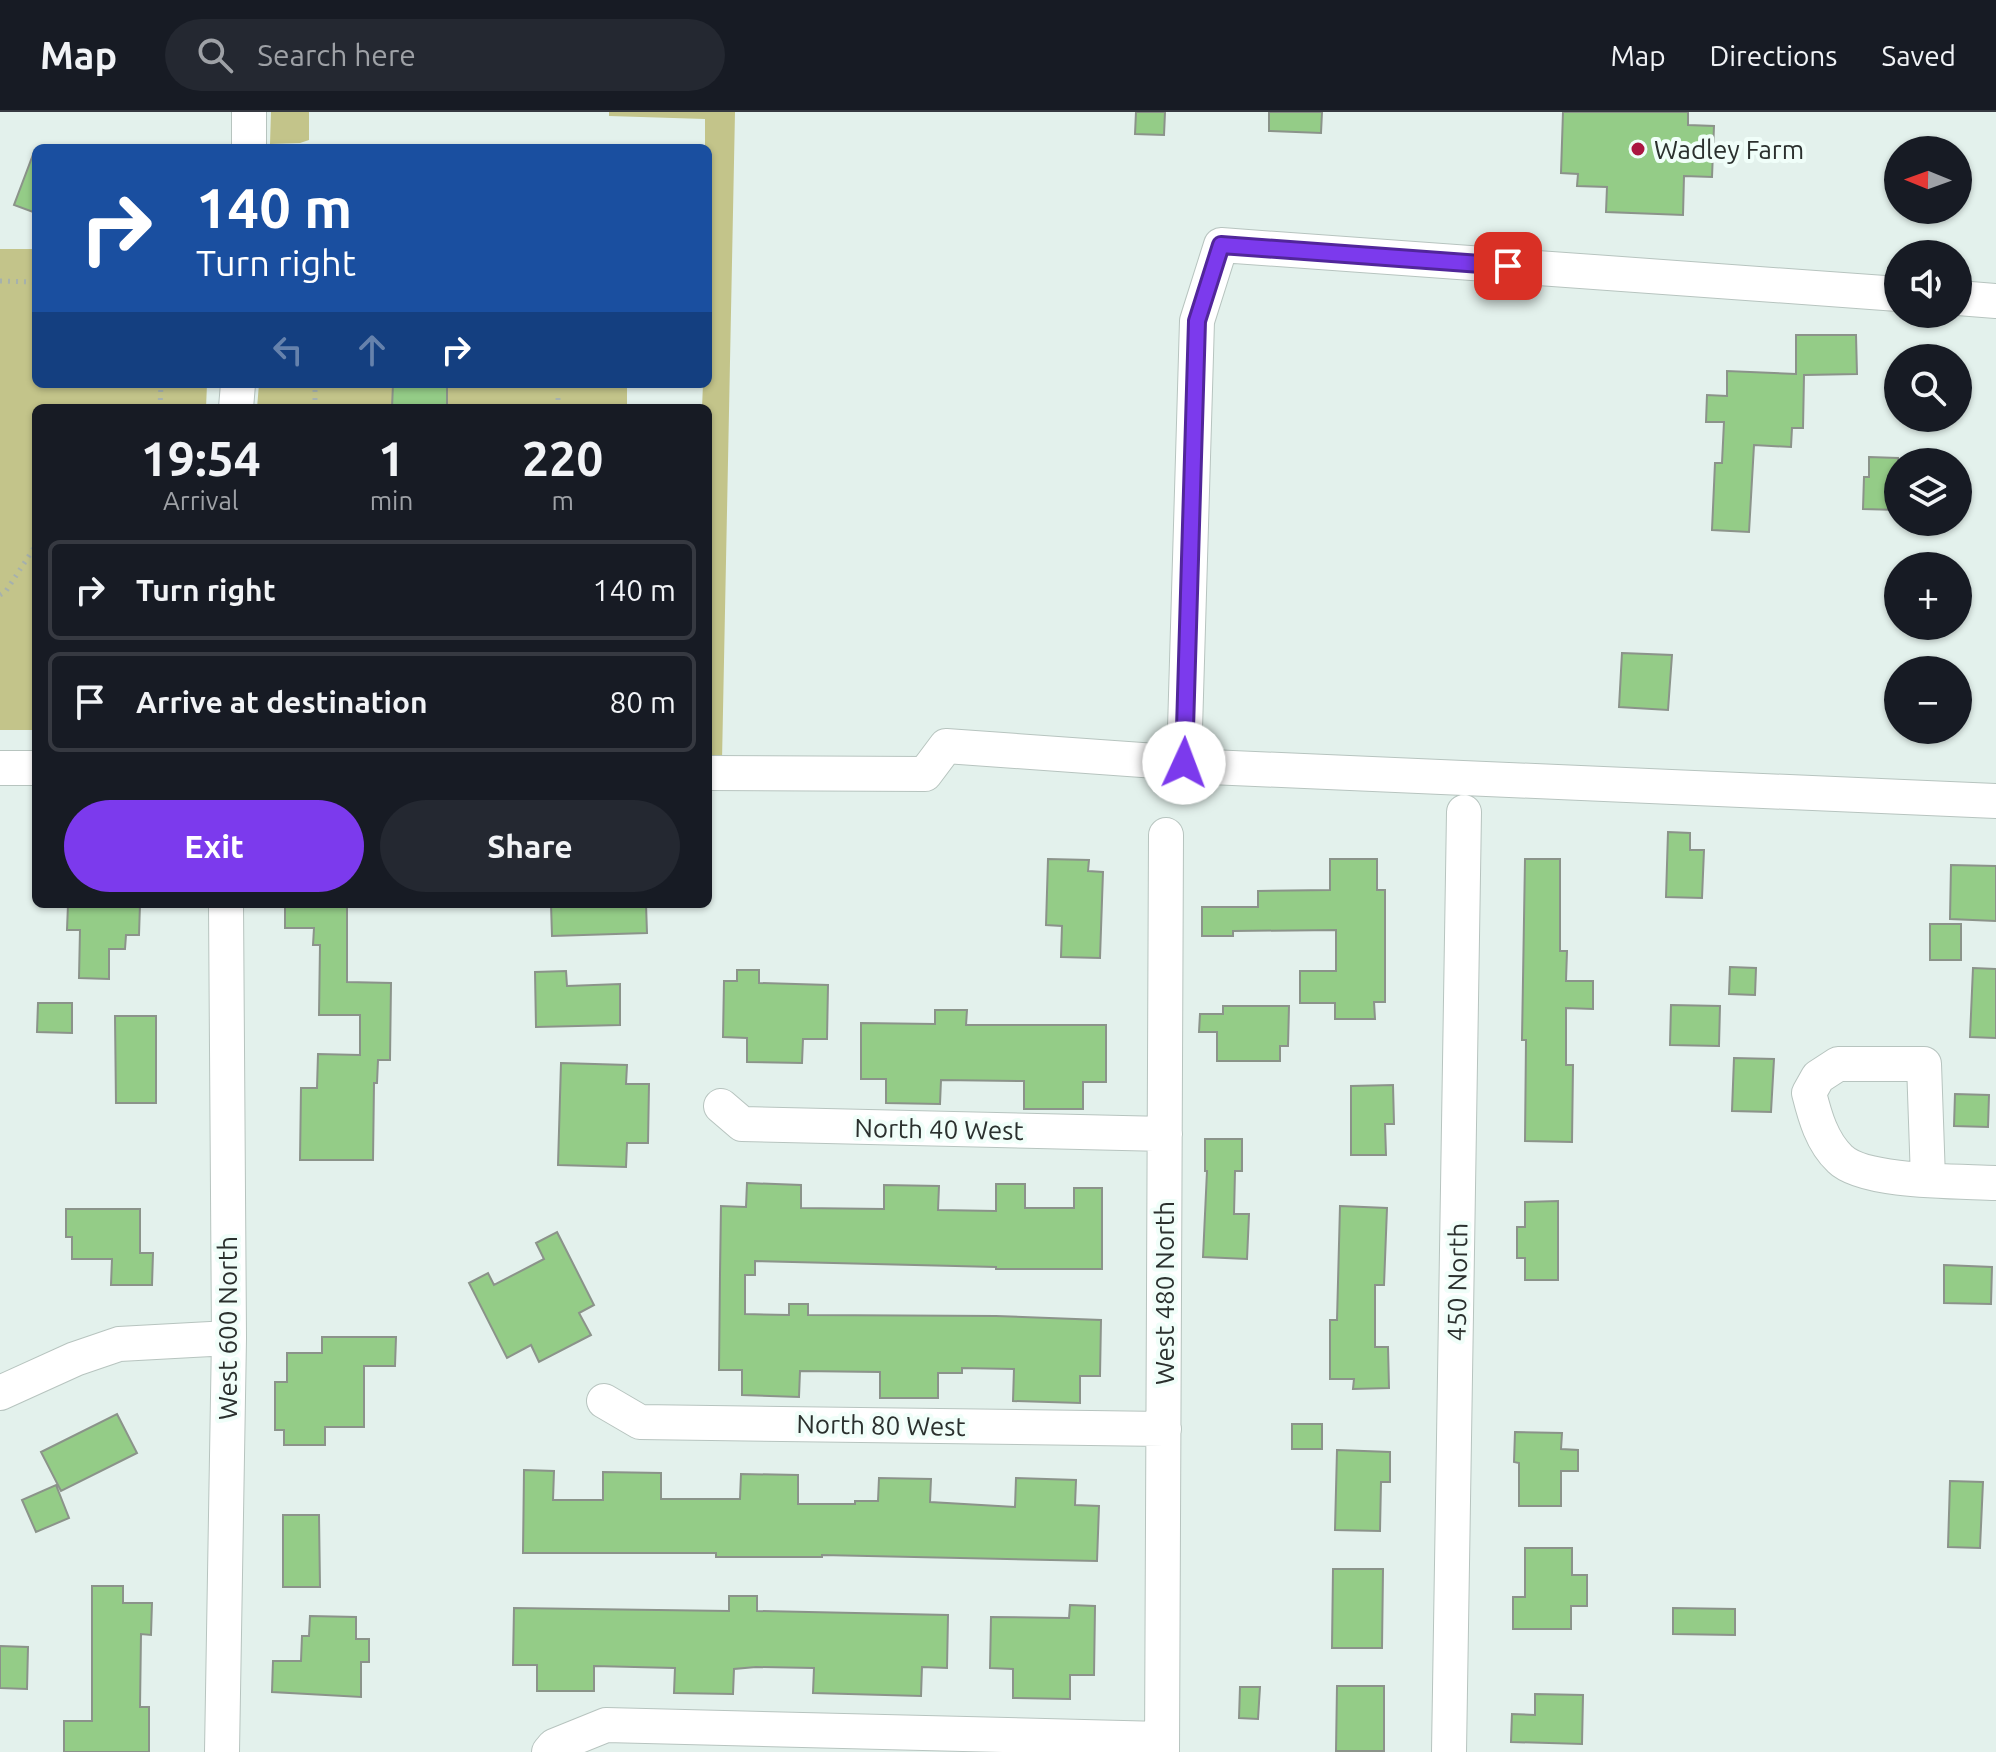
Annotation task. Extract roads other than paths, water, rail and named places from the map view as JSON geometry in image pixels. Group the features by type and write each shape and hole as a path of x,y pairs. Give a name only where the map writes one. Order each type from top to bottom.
{"street":[{"path":"249,112 249,144"},
{"path":"1184,763 1197,321 1221,245 1884,293"},
{"path":"1972,299 1996,301"},
{"path":"712,773 925,774 946,746 1210,767 1996,801"},
{"path":"0,768 32,768"},
{"name":"450 North","path":"1449,1752 1464,812"},
{"name":"West 480 North","path":"1162,1746 1166,835"},
{"name":"West 600 North","path":"222,1752 229,1338 226,908"},
{"name":"North 40 West","path":"721,1106 742,1124 1165,1134"},
{"path":"1928,1179 1996,1183"},
{"path":"0,1393 75,1359 119,1344 229,1338"},
{"name":"North 80 West","path":"604,1401 640,1422 1164,1429"},
{"path":"552,1749 606,1725 1162,1746"}],"place":[{"name":"Wadley Farm","path":"1638,149"}]}
